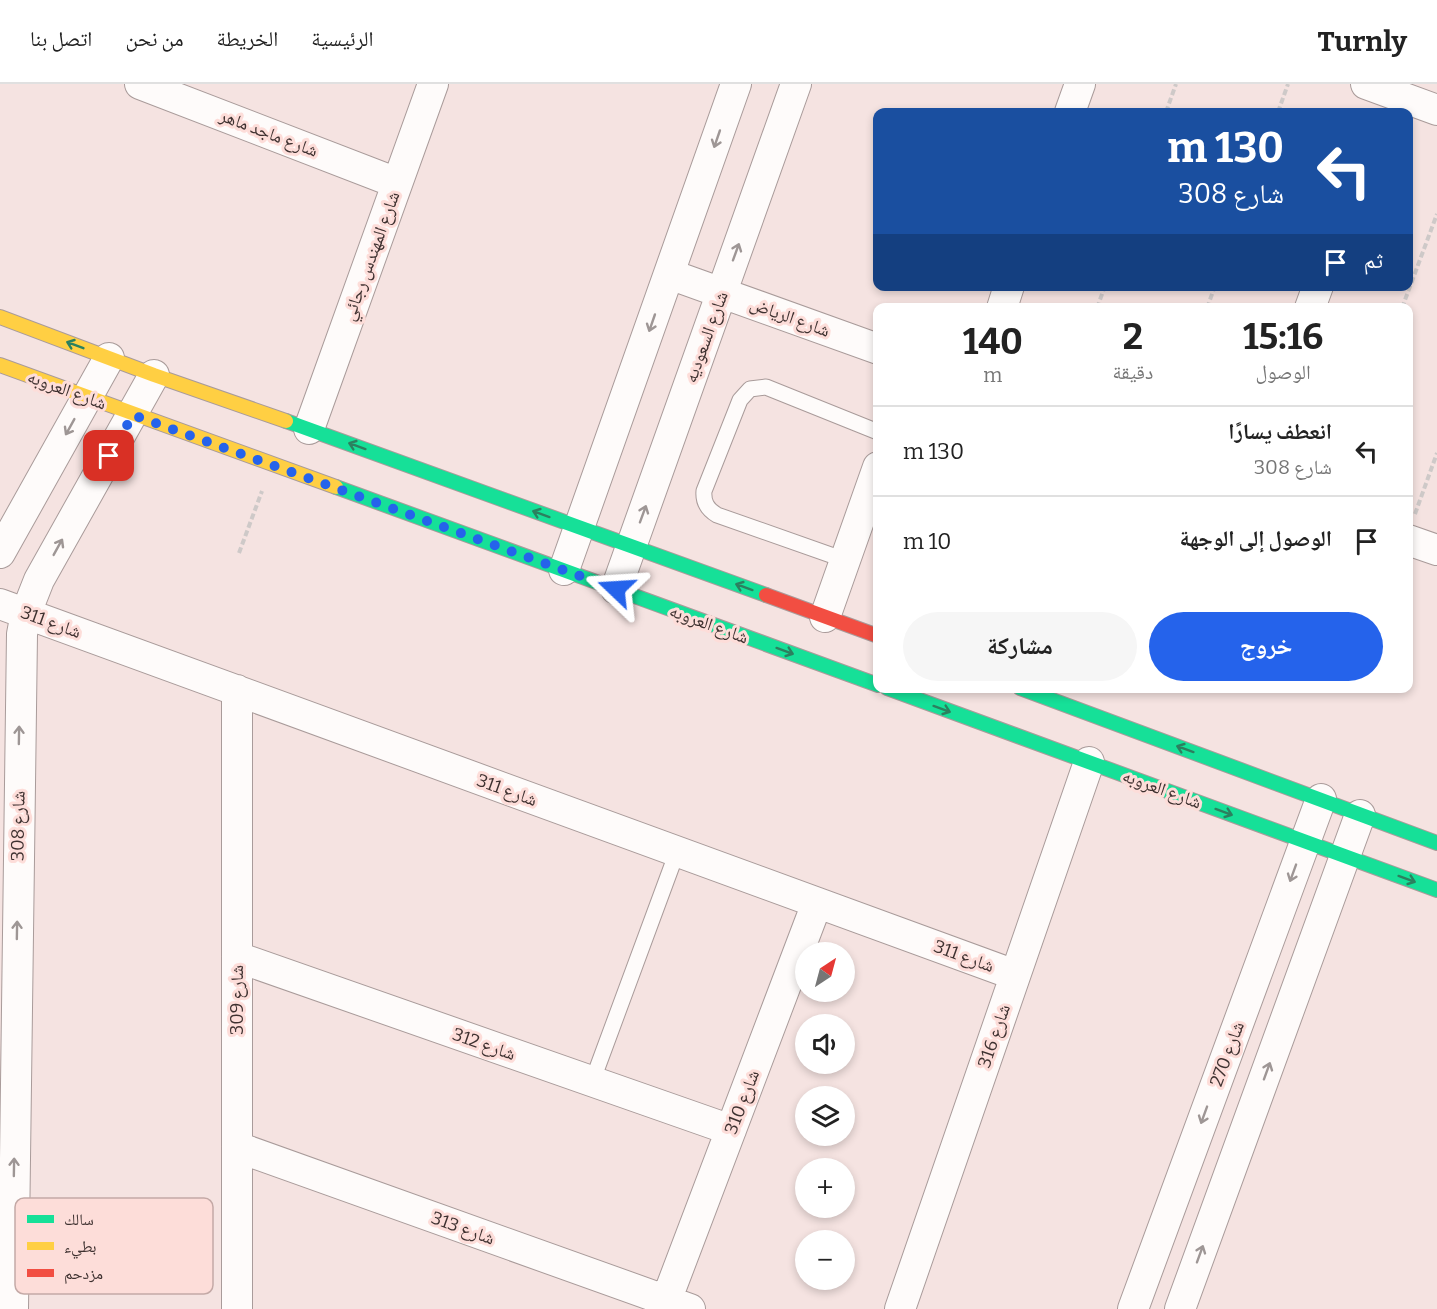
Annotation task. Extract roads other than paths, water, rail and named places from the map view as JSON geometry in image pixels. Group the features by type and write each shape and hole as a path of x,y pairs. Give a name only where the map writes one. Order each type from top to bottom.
{"street":[{"name":"شارع ماجد ماهر","path":"140,84 397,183"},
{"name":"شارع المهندس رجائي","path":"309,429 433,84"},
{"path":"564,570 736,84"},
{"name":"شارع السعوديه","path":"616,589 796,84"},
{"path":"1071,108 1080,84"},
{"path":"1379,96 1437,110"},
{"name":"شارع الرياض","path":"669,274 873,347"},
{"path":"0,317 154,375 873,634"},
{"path":"0,553 109,358"},
{"name":"شارع العروبه","path":"0,365 873,683"},
{"name":"شارع 308","path":"9,1299 8,971 21,656 13,608 39,580 154,375"},
{"path":"825,617 873,480"},
{"path":"1413,533 1437,550"},
{"name":"شارع 311","path":"13,608 1015,975"},
{"name":"شارع 309","path":"237,690 237,1309"},
{"name":"شارع العروبه","path":"901,693 1437,890"},
{"path":"1034,693 1437,843"},
{"name":"شارع 316","path":"900,1309 1089,762"},
{"name":"شارع 270","path":"1133,1309 1320,799"},
{"path":"1180,1309 1360,815"},
{"name":"شارع 310","path":"678,1305 731,1131 817,903"},
{"name":"شارع 312","path":"237,957 731,1131"},
{"name":"شارع 313","path":"237,1148 678,1305"}],"lane":[{"path":"845,560 717,515 707,507 704,491 740,400 750,389 766,387 873,430"},
{"path":"592,1082 677,852"}]}
